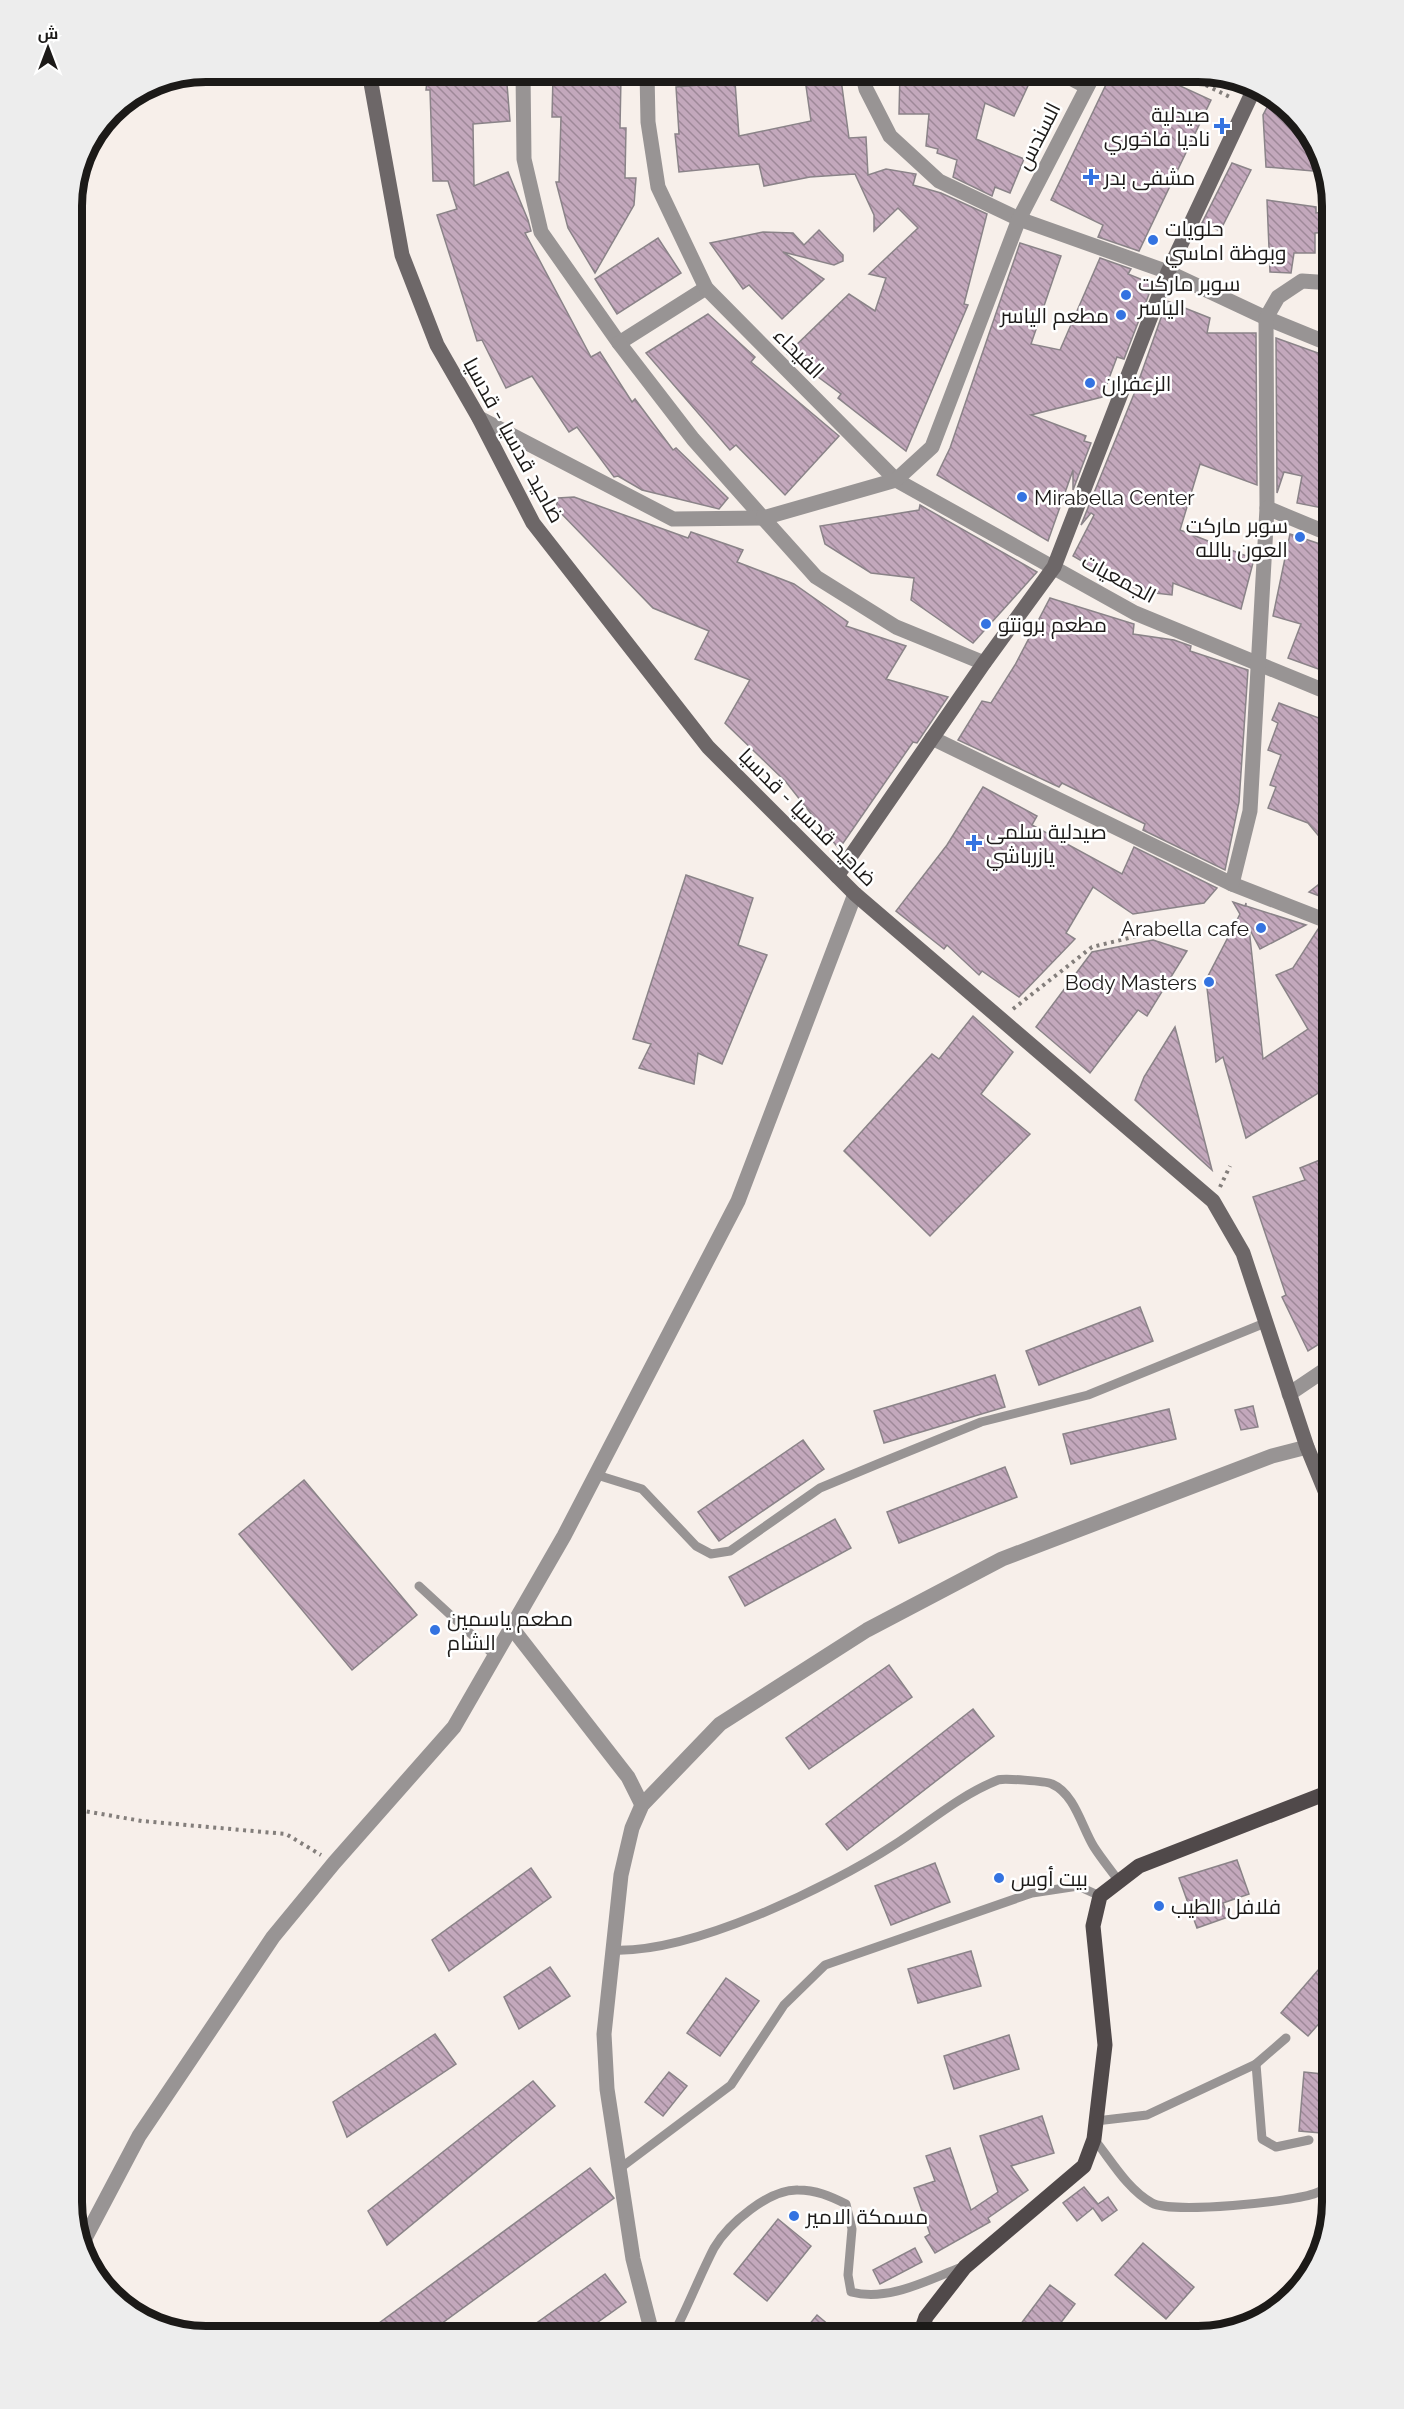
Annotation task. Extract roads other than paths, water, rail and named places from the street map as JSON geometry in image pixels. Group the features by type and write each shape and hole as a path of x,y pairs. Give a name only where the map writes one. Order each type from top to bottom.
{"main road":[{"name":"ضاحيد قدسيا - قدسيا","path":"371,83 402,255 437,345 479,418 533,523 708,747 855,894 999,1020 1213,1201 1243,1253 1307,1447 1322,1484"},
{"path":"1168,272 1251,95"},
{"name":"الجمعيات","path":"1054,567 1168,272"},
{"path":"837,876 984,663 1054,567"},
{"path":"923,2326 926,2318 964,2267 1084,2166 1094,2139 1105,2045 1094,1926 1100,1896 1139,1866 1322,1795"}],"street":[{"path":"524,83 524,159 541,231 619,343 693,439 816,577 896,627 984,663"},
{"name":"الفيحاء","path":"647,83 648,122 658,187 705,288 896,480 1054,567"},
{"path":"865,83 890,136 939,181 1019,219 1168,272 1266,318 1322,341"},
{"path":"1080,83 1087,87"},
{"name":"السندس","path":"896,480 932,447 1019,219 1089,83"},
{"path":"1232,884 1250,811 1267,508 1266,318 1278,297 1302,281 1322,282"},
{"path":"619,343 705,288"},
{"path":"479,418 673,519 763,518 896,480"},
{"path":"1267,508 1322,531"},
{"name":"الجمعيات","path":"1054,567 1135,613 1322,690"},
{"path":"932,738 1232,884 1322,920"},
{"path":"87,2235 139,2136 273,1937 334,1863 454,1727 512,1628 597,1474 738,1201 855,894"},
{"path":"1289,1394 1322,1372"},
{"path":"650,2326 633,2259 608,2089 604,2034 621,1875 632,1828 642,1805 720,1724 867,1630 1002,1559 1272,1456 1307,1447"},
{"path":"512,1628 628,1777 642,1805"}],"lane":[{"path":"597,1474 642,1489 696,1546 711,1554 730,1551 820,1488 880,1462 981,1422 1088,1395 1265,1323"},
{"path":"418,1586 495,1656"},
{"path":"612,1950 637,1951 710,1932 763,1912 831,1882 894,1846 943,1811 1000,1779 1052,1784 1075,1806 1093,1846 1118,1880"},
{"path":"619,2169 731,2085 784,2005 825,1965 1032,1893 1078,1886 1100,1896"},
{"path":"1096,2121 1147,2115 1256,2064 1286,2038"},
{"path":"1256,2064 1262,2139 1276,2147 1309,2140"},
{"path":"1094,2139 1131,2186 1153,2204 1177,2209 1265,2202 1315,2194 1322,2190"},
{"path":"677,2326 715,2246 721,2239 739,2219 767,2198 796,2189 822,2192 846,2204 852,2229 848,2276 851,2292 869,2297 896,2292 964,2267"}],"place":[{"name":"صيدلية ناديا فاخوري","path":"1222,126"},
{"name":"مشفى بدر","path":"1091,177"},
{"name":"حلويات وبوظة اماسي","path":"1153,240"},
{"name":"سوبر ماركت الياسر","path":"1126,295"},
{"name":"مطعم الياسر","path":"1121,315"},
{"name":"الزعفران","path":"1090,383"},
{"name":"Mirabella Center","path":"1022,497"},
{"name":"سوبر ماركت العون بالله","path":"1300,537"},
{"name":"مطعم برونتو","path":"986,624"},
{"name":"صيدلية سلمى يازرباشي","path":"974,843"},
{"name":"Arabella cafe","path":"1261,928"},
{"name":"Body Masters","path":"1209,982"},
{"name":"مطعم ياسمين الشام","path":"435,1630"},
{"name":"بيت أوس","path":"999,1878"},
{"name":"فلافل الطيب","path":"1159,1906"},
{"name":"مسمكة الامير","path":"794,2216"}]}
